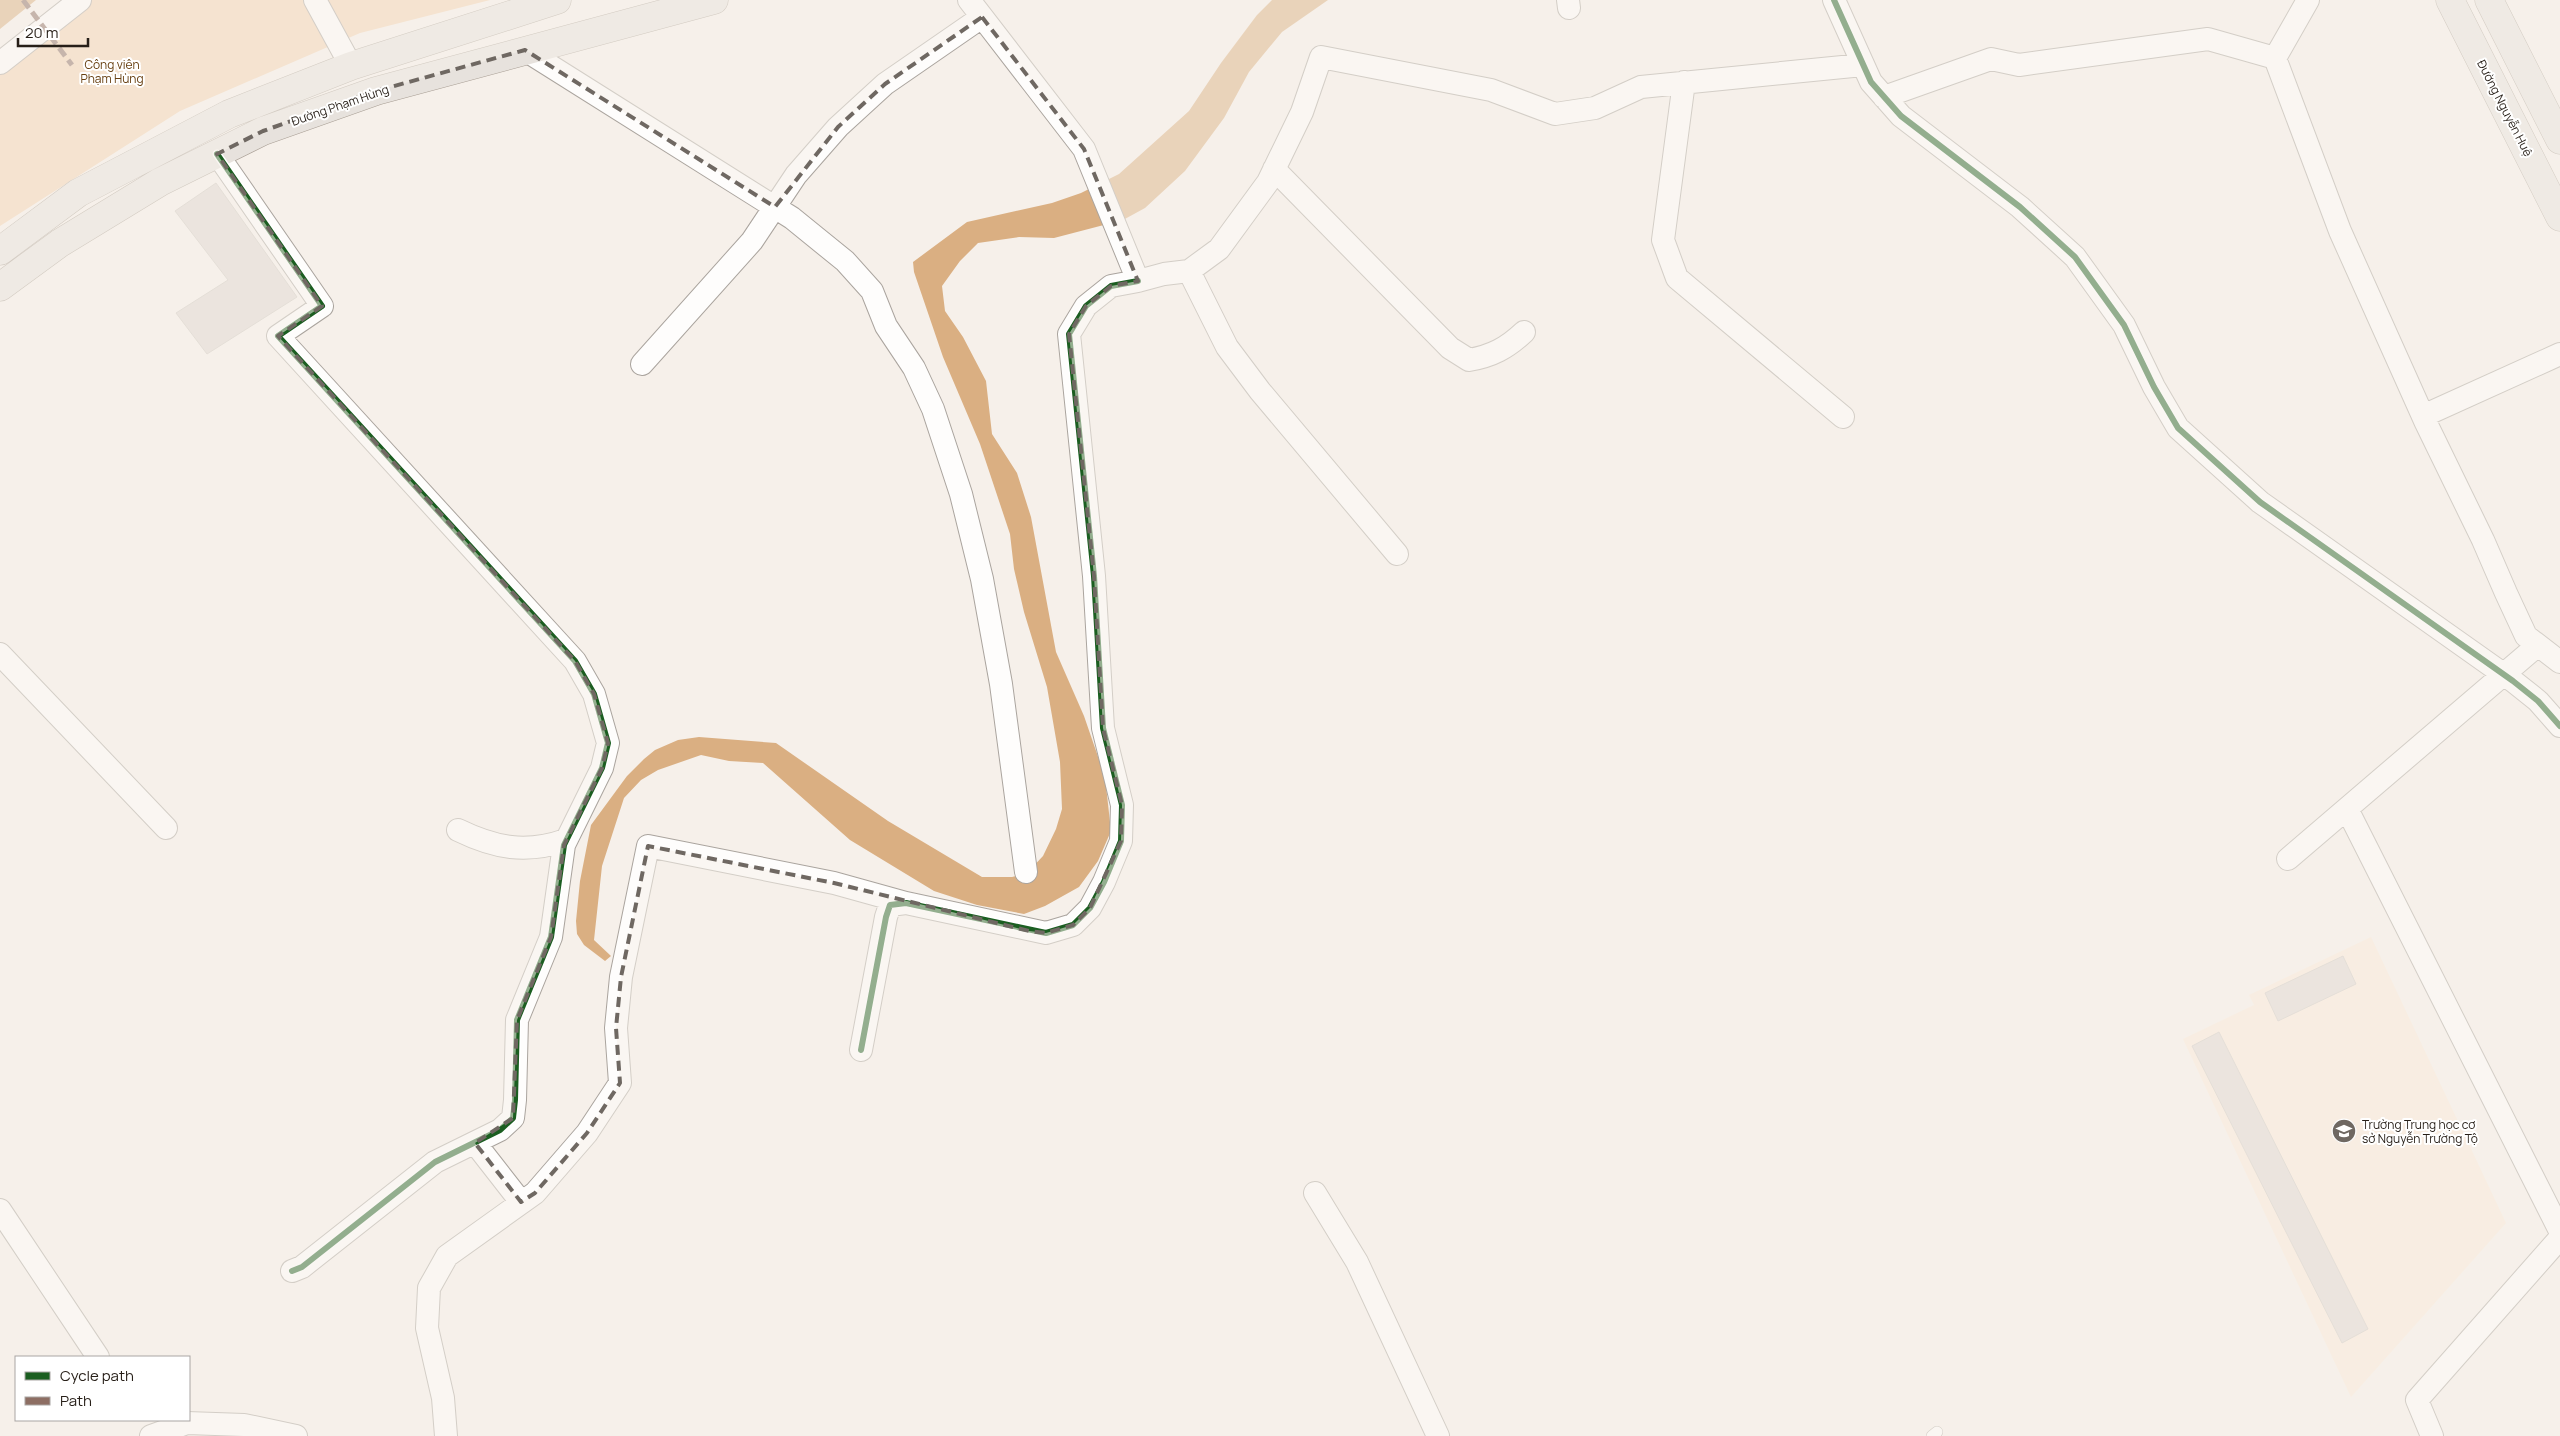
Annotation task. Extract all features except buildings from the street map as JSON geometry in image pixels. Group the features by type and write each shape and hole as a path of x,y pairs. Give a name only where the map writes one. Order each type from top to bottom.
{"main road":[{"path":"0,251 78,193 230,114 352,66 557,0"},
{"path":"568,0 575,37"},
{"name":"Đường Phạm Hùng","path":"0,287 68,238 160,182 263,131 376,91 714,0"},
{"name":"Đường Nguyễn Huệ","path":"2450,0 2560,217"},
{"path":"2489,0 2560,140"}],"street":[{"path":"0,63 80,0"},
{"path":"315,0 352,66"},
{"path":"1834,0 1871,82 1901,116 2020,207 2075,257 2124,325 2154,388 2178,428 2260,502 2504,674 2538,701 2560,726"},
{"path":"2275,58 2308,0"},
{"path":"642,364 696,300 752,241 796,175 838,127 885,84 975,8 1084,148 1138,281"},
{"path":"1884,97 1991,59 2019,65 2208,39 2275,58"},
{"path":"525,50 775,207 846,261 872,291 886,326 914,368 933,409 961,494 982,580 1001,684 1026,872"},
{"path":"446,1436 443,1398 427,1328 429,1288 447,1256 535,1192 587,1133 620,1083 616,1028 620,977 648,846 834,884 906,903 1046,933 1074,925 1090,908 1104,882 1121,841 1122,805 1103,728 1094,576 1069,334 1086,306 1111,286 1164,274 1188,271 1219,249 1268,182 1302,112 1321,57 1491,90 1556,114 1595,108 1641,87 1863,66"},
{"path":"2275,58 2340,231 2423,416 2526,636 2560,662"},
{"path":"1684,82 1663,240 1677,278 1843,417"},
{"path":"217,154 322,306 278,336 575,661 594,694 608,743 602,768 566,840 551,937 517,1020 516,1100 512,1118 500,1130 434,1162 302,1267 292,1271"},
{"path":"1274,169 1450,348 1469,360 1488,356 1507,347 1524,332"},
{"path":"1188,271 1227,347 1260,391 1397,554"},
{"path":"2423,416 2560,354"},
{"path":"2288,859 2538,645"},
{"path":"0,654 166,828"},
{"path":"2347,809 2560,1231"},
{"path":"458,830 479,840 507,849 552,846 566,840"},
{"path":"861,1050 886,917 890,905 906,903"},
{"path":"475,1143 521,1202"},
{"path":"1315,1193 1357,1262 1438,1436"},
{"path":"0,1210 97,1356"},
{"path":"2432,1436 2417,1400 2560,1238"},
{"path":"141,1421 151,1436 188,1423 244,1425 296,1436"}],"highlighted area":[{"path":"982,17 1084,149 1138,281 1111,286 1086,306 1069,334 1094,576 1103,728 1122,805 1121,841 1090,908 1073,925 1046,933 1029,931 834,883 648,846 621,977 616,1028 620,1083 587,1133 535,1193 521,1202 475,1143 513,1118 517,1020 551,937 564,845 602,768 608,743 594,694 575,661 278,336 322,306 217,154 263,131 376,91 525,50 775,207 838,127 885,84"}],"shaded area":[{"path":"0,0 36,0 0,29"},
{"path":"1272,0 1328,0 1282,32 1249,72 1224,118 1185,171 1145,208 1123,220 1054,238 1019,237 978,243 960,261 942,286 945,311 963,337 986,381 992,434 1017,473 1031,517 1056,652 1084,716 1105,777 1111,831 1098,861 1079,887 1045,906 1024,914 977,905 934,891 850,840 763,763 729,761 701,755 658,770 641,780 624,798 602,866 594,940 611,956 605,961 584,945 577,934 576,921 580,881 591,825 627,776 644,759 655,750 678,740 699,737 776,743 888,821 982,877 1012,877 1027,873 1043,856 1056,829 1062,809 1060,762 1047,687 1024,612 1014,569 1010,534 980,444 943,357 914,272 913,262 967,222 1052,203 1081,193 1119,174 1189,111 1221,63 1257,15"},
{"name":"Trường Trung học cơ sở Nguyễn Trường Tộ","path":"2371,937 2506,1223 2351,1397 2183,1039 2254,1005 2249,995"}],"green space":[{"name":"Công viên Phạm Hùng","path":"91,0 490,0 360,33 180,111 0,226 0,69"}],"marked path":[{"path":"23,0 72,65"}],"cycle path":[{"path":"1834,0 1871,82 1901,116 2020,207 2075,257 2124,325 2154,387 2178,428 2260,502 2513,681 2538,701 2560,726"},
{"path":"217,154 322,306 278,336 575,661 594,694 608,743 602,768 564,845 551,937 517,1020 513,1118 500,1130 435,1162 302,1267 292,1271"},
{"path":"861,1050 886,917 890,905 906,903 1046,933 1073,925 1090,908 1104,882 1121,841 1122,805 1103,728 1094,576 1069,334 1086,306 1111,286 1138,281"}],"place":[{"name":"Trường Trung học cơ sở Nguyễn Trường Tộ","path":"2344,1131"}]}
